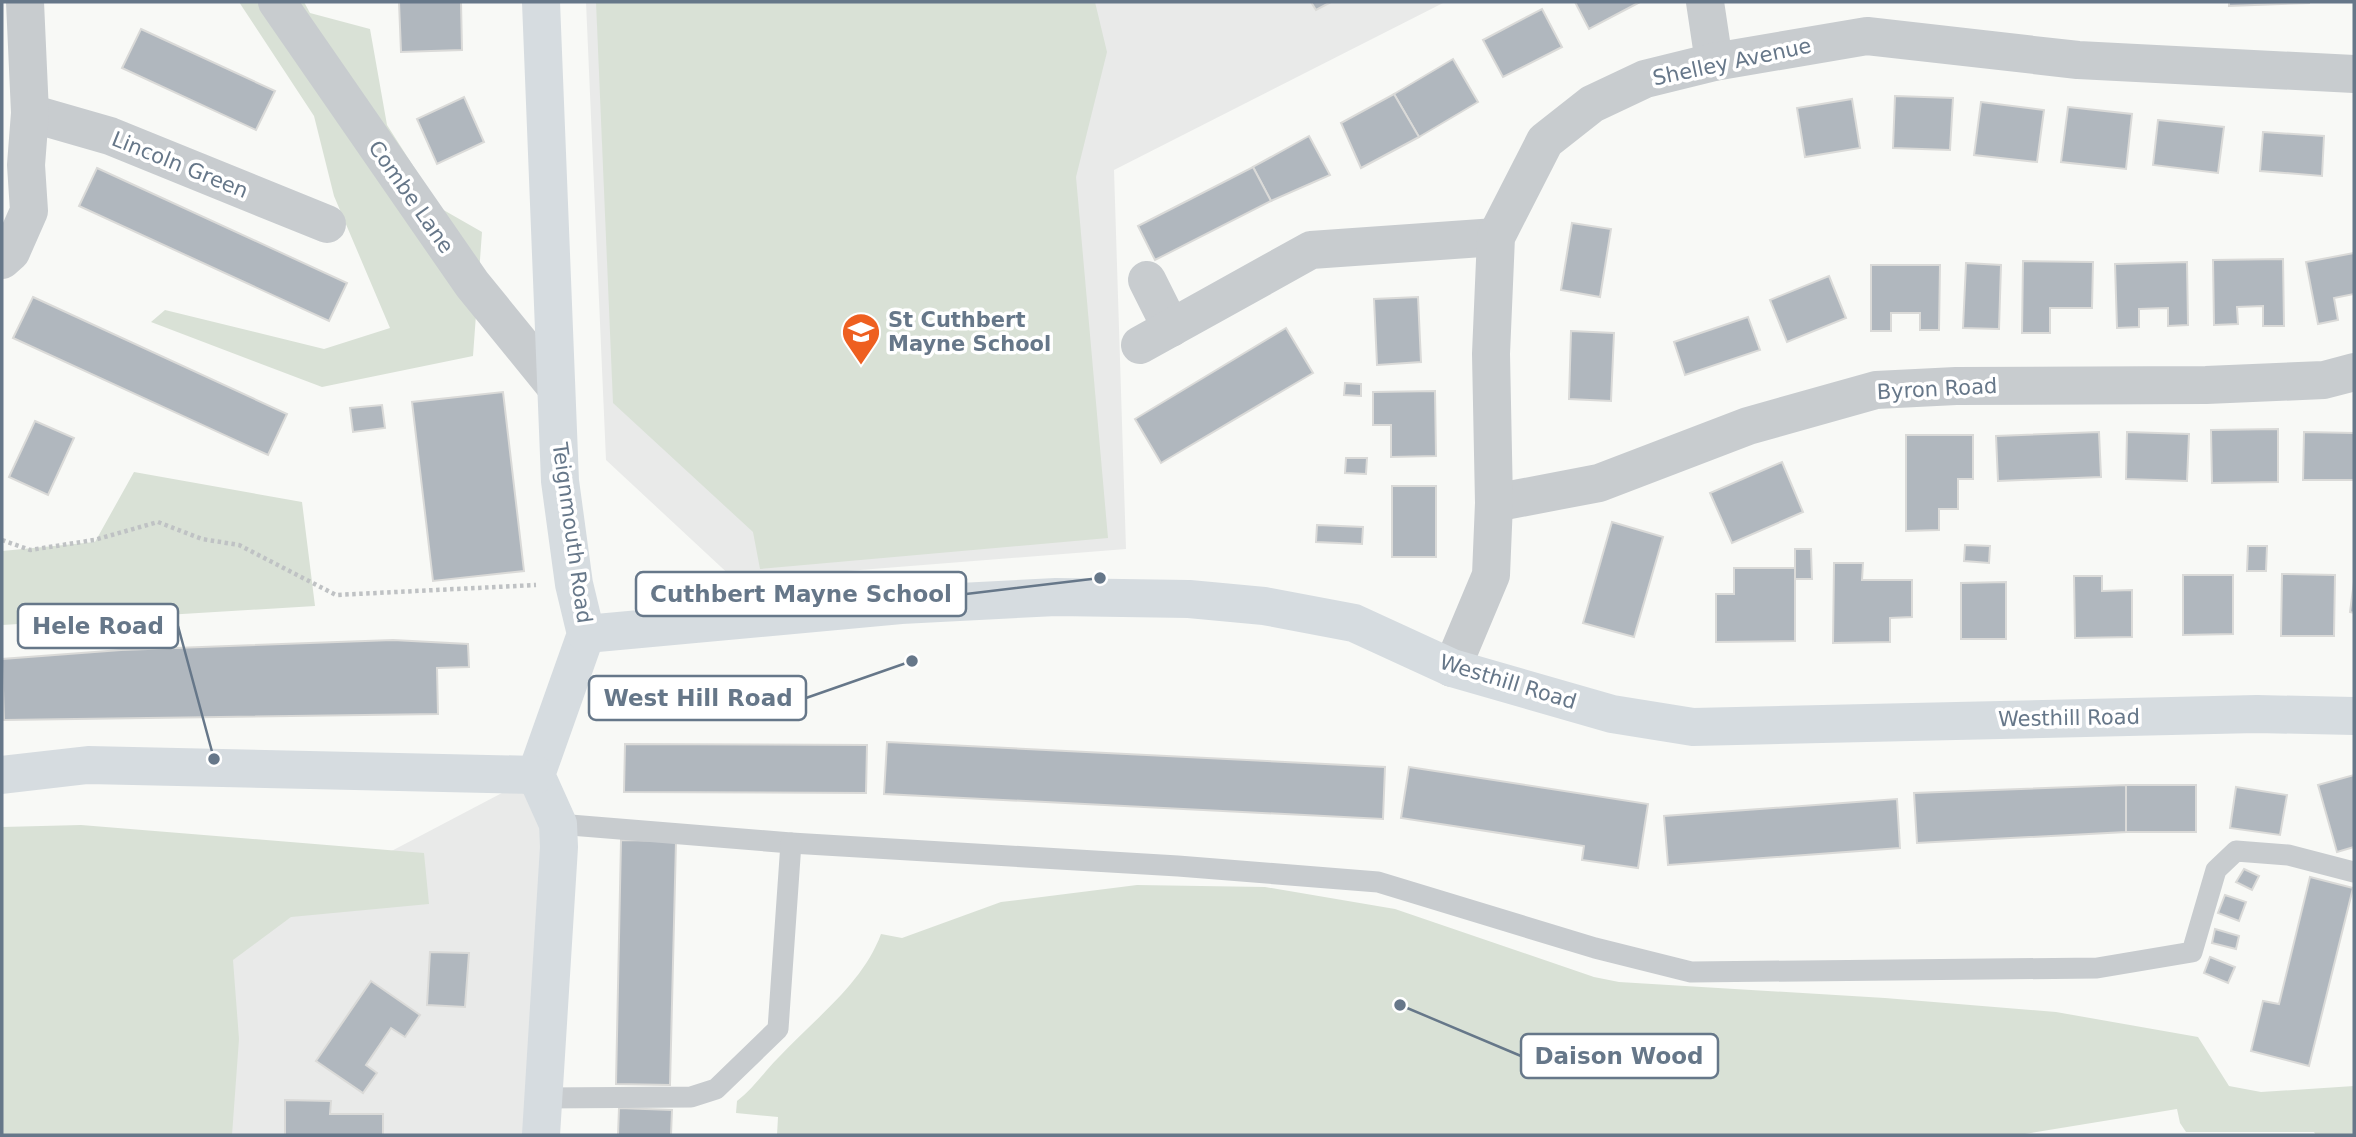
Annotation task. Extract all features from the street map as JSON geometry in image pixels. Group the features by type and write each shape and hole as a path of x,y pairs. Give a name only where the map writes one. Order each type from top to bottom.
{"street":[{"path":"2,260 11,252 29,211 26,165 30,113 25,2"},
{"name":"Combe Lane","path":"277,2 472,284 555,386"},
{"name":"Teignmouth Road","path":"536,775 586,634 574,583 561,481 541,2"},
{"path":"1705,2 1714,62"},
{"name":"Shelley Avenue","path":"1452,668 1491,575 1494,503 1491,354 1496,237 1545,141 1592,104 1645,79 1714,62 1867,36 2078,60 2354,74"},
{"name":"Lincoln Green","path":"30,113 110,136 327,224"},
{"path":"1147,280 1156,337 1311,250 1496,237"},
{"name":"Byron Road","path":"1494,503 1600,483 1748,426 1876,390 1956,386 2206,385 2324,380 2354,372"},
{"name":"Westhill Road","path":"586,634 901,605 1056,597 1189,599 1264,606 1354,623 1452,668 1612,713 1693,727 2257,714 2354,716"},
{"path":"2,775 88,765 536,775 558,824 559,847 541,1135"}],"lane":[{"path":"558,824 791,843 1178,866 1378,882 1595,948 1691,972 2097,968 2192,952 2216,870 2236,852 2288,855 2354,872"},
{"path":"543,1098 691,1097 716,1089 778,1029 791,843"}],"path":[{"path":"2,541 30,550 94,540 158,522 202,539 239,545 336,595 574,583"}],"shaded area":[{"path":"239,2 304,2 310,13 370,29 387,125 440,208 482,232 473,356 322,387 151,322 165,310 324,349 390,328 334,196 314,116"},
{"name":"St Cuthbert Mayne School","path":"586,2 1445,2 1114,170 1126,549 735,580 606,460"},
{"name":"St Cuthbert Mayne School","path":"596,2 1095,2 1107,52 1076,177 1108,538 760,569 753,532 613,403"},
{"path":"134,472 302,502 315,606 2,625 2,551 95,542"},
{"path":"536,775 558,824 541,1135 78,1135 74,1018"},
{"path":"81,825 424,853 429,904 291,917 233,960 239,1039 232,1135 2,1135 2,827"},
{"path":"1137,885 1265,887 1395,909 1594,977 1619,982 1885,998 2056,1012 2198,1037 2229,1086 2261,1092 2354,1086 2354,1135 2316,1135 2314,1132 2186,1132 2180,1123 2177,1109 2019,1135 777,1135 778,1117 736,1113 737,1101 850,985 873,952 881,934 902,938 1001,902"}],"building":[{"path":"399,2 461,2 462,50 401,52"},
{"path":"1311,2 1331,2 1316,10"},
{"path":"1575,2 1640,2 1589,29"},
{"path":"2229,2 2309,2 2309,3 2229,6"},
{"path":"1542,9 1562,47 1503,77 1483,40"},
{"path":"141,29 275,91 256,130 122,68"},
{"path":"1453,59 1478,102 1419,137 1394,94"},
{"path":"1394,94 1419,137 1361,168 1341,123"},
{"path":"1895,96 1953,98 1950,150 1893,148"},
{"path":"464,97 484,142 437,164 417,119"},
{"path":"1852,99 1860,148 1805,157 1797,108"},
{"path":"1981,102 2044,110 2037,162 1974,155"},
{"path":"2068,107 2132,114 2126,169 2061,162"},
{"path":"2158,120 2224,127 2218,173 2153,165"},
{"path":"2263,132 2324,136 2322,176 2260,171"},
{"path":"1309,136 1330,175 1271,201 1253,167"},
{"path":"1253,167 1271,201 1155,260 1138,226"},
{"path":"97,168 347,283 329,321 79,206"},
{"path":"1572,223 1611,229 1600,297 1561,290"},
{"path":"2354,253 2354,294 2334,298 2338,320 2318,324 2306,262"},
{"path":"2283,259 2284,326 2263,326 2263,306 2237,307 2238,324 2214,325 2213,260"},
{"path":"2023,261 2093,262 2092,308 2050,308 2050,333 2022,333"},
{"path":"2187,262 2188,325 2168,326 2168,308 2139,309 2139,327 2117,328 2115,264"},
{"path":"1966,263 2001,265 1999,329 1963,328"},
{"path":"1871,265 1940,265 1939,330 1920,330 1920,313 1891,313 1891,331 1871,331"},
{"path":"1829,276 1846,318 1787,342 1770,300"},
{"path":"33,297 287,414 268,455 13,338"},
{"path":"1418,297 1421,362 1377,365 1374,299"},
{"path":"1748,317 1760,350 1685,375 1674,342"},
{"path":"1286,328 1313,373 1161,463 1135,419"},
{"path":"1571,331 1614,333 1611,401 1569,399"},
{"path":"1345,383 1361,384 1361,396 1344,395"},
{"path":"1435,391 1436,456 1391,457 1391,425 1373,425 1373,392"},
{"path":"503,392 524,571 433,581 412,402"},
{"path":"382,405 385,428 353,432 350,408"},
{"path":"35,421 74,438 48,495 9,477"},
{"path":"2278,429 2278,482 2212,483 2211,430"},
{"path":"2099,432 2101,477 1998,481 1996,436"},
{"path":"2127,432 2189,434 2187,481 2126,479"},
{"path":"2304,432 2354,433 2354,480 2303,480"},
{"path":"1906,435 1973,435 1973,479 1958,479 1958,509 1939,509 1939,530 1906,531"},
{"path":"1346,458 1367,458 1366,474 1345,473"},
{"path":"1782,462 1803,512 1732,543 1710,493"},
{"path":"1392,486 1436,486 1436,557 1392,557"},
{"path":"1612,522 1663,537 1634,637 1583,623"},
{"path":"1317,525 1363,527 1362,544 1316,542"},
{"path":"1965,545 1990,546 1989,563 1964,561"},
{"path":"2248,546 2267,546 2266,571 2247,571"},
{"path":"1795,549 1811,549 1812,579 1795,579"},
{"path":"1834,563 1863,563 1862,580 1912,580 1912,617 1890,618 1890,642 1833,643"},
{"path":"1734,568 1795,568 1795,641 1716,642 1716,594 1734,594"},
{"path":"2282,574 2335,575 2334,636 2281,636"},
{"path":"2183,575 2233,575 2233,634 2183,635"},
{"path":"2074,576 2102,576 2102,591 2132,590 2132,637 2075,638"},
{"path":"2006,582 2006,639 1961,639 1961,583"},
{"path":"2354,582 2354,613 2350,612"},
{"path":"393,640 468,644 469,667 437,668 438,714 4,720 2,659 121,650"},
{"path":"887,742 1385,767 1383,819 884,794"},
{"path":"625,744 867,745 866,793 624,792"},
{"path":"1409,767 1648,804 1638,868 1582,860 1584,846 1401,818"},
{"path":"2354,775 2354,847 2337,852 2318,785"},
{"path":"2126,785 2126,832 1917,843 1914,793"},
{"path":"2126,785 2196,785 2196,832 2126,832"},
{"path":"2236,787 2287,795 2280,835 2230,828"},
{"path":"1897,799 1900,848 1668,865 1664,816"},
{"path":"621,840 676,841 670,1085 616,1084"},
{"path":"2244,869 2259,876 2252,890 2236,882"},
{"path":"2310,877 2353,888 2309,1066 2251,1051 2263,1001 2279,1004"},
{"path":"2225,895 2246,902 2239,921 2218,913"},
{"path":"2215,929 2239,936 2236,949 2212,943"},
{"path":"430,952 469,953 465,1007 427,1005"},
{"path":"2210,957 2235,967 2228,983 2204,973"},
{"path":"371,981 420,1015 405,1037 391,1028 366,1065 377,1073 363,1093 316,1061"},
{"path":"285,1100 331,1101 330,1114 383,1114 383,1135 285,1135"},
{"path":"619,1108 672,1110 671,1135 618,1135"}],"place":[{"name":"St Cuthbert Mayne School","path":"861,366"},
{"name":"Cuthbert Mayne School","path":"1100,578"},
{"name":"West Hill Road","path":"912,661"},
{"name":"Hele Road","path":"214,759"},
{"name":"Daison Wood","path":"1400,1005"}]}
